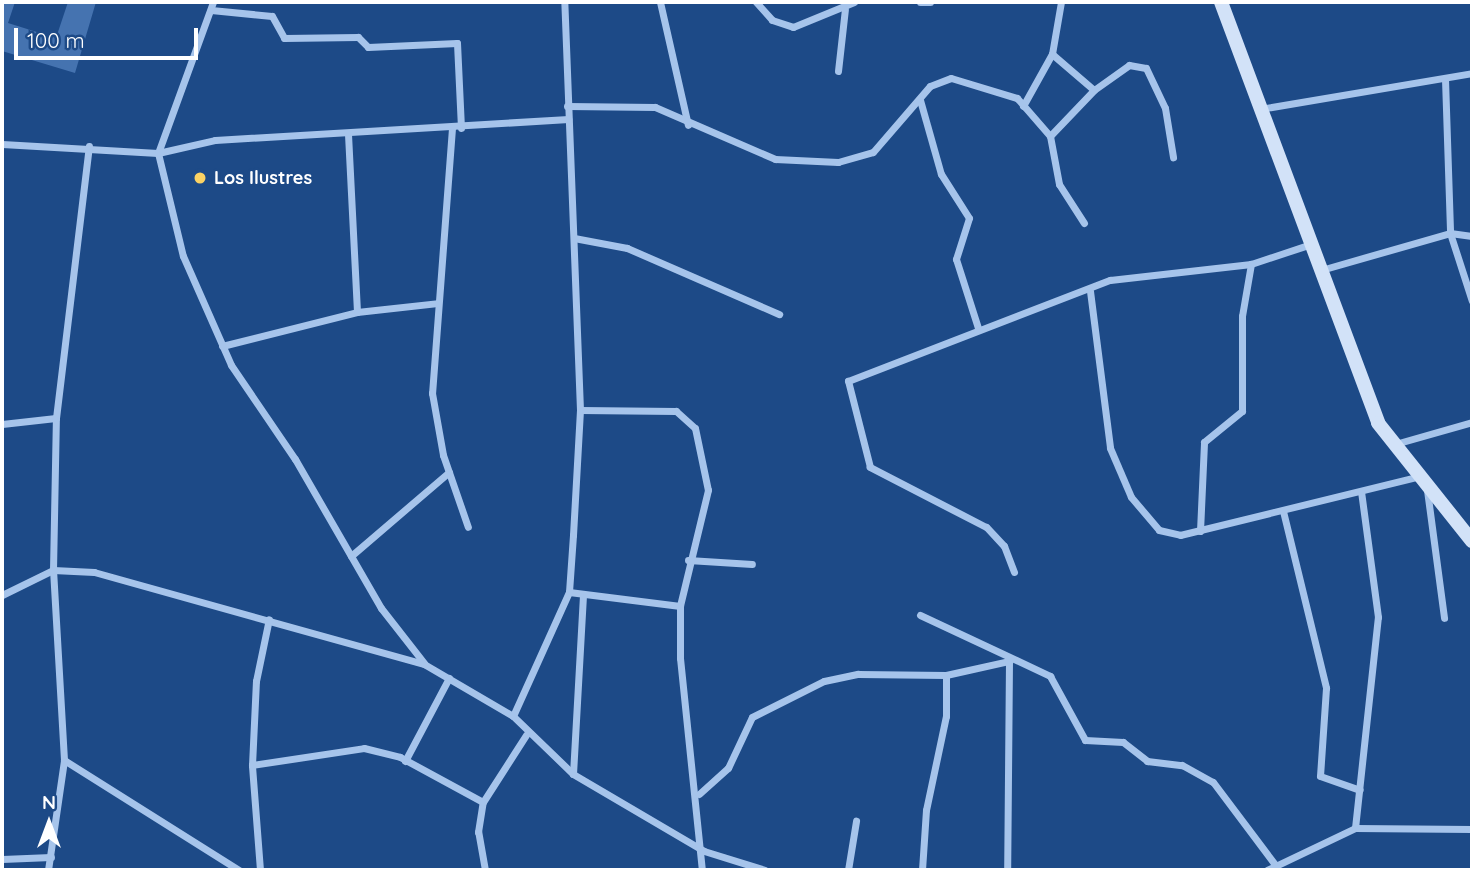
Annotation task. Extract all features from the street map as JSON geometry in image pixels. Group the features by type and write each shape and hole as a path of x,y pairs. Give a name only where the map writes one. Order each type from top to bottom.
{"street":[{"path":"513,716 569,592 580,410 564,2"},
{"path":"660,2 688,125"},
{"path":"755,2 772,20 793,27 845,9 854,2"},
{"path":"920,2 930,2"},
{"path":"1023,106 1052,54 1061,2"},
{"path":"1221,2 1308,246 1392,445 1472,541"},
{"path":"424,664 351,556 222,346 183,256 158,153 212,6 272,16 284,38 358,37 368,47 457,43 461,128"},
{"path":"838,71 845,9"},
{"path":"1052,54 1094,89"},
{"path":"1050,136 1094,89 1129,65 1146,68 1165,108 1173,158"},
{"path":"1259,109 1472,73"},
{"path":"568,106 655,107 688,125 775,159 838,162 873,152 930,86 951,78 972,79 1023,106 1050,136 1059,184 1084,223"},
{"path":"1445,79 1450,233 1472,301"},
{"path":"920,100 941,174 969,218 956,259 978,328"},
{"path":"2,144 89,146 158,153 215,140 461,128 569,119"},
{"path":"452,128 432,393 449,472 468,527"},
{"path":"348,134 357,312"},
{"path":"48,870 64,760 53,569 56,418 89,146"},
{"path":"1318,271 1450,233 1472,236"},
{"path":"574,238 628,248 779,314"},
{"path":"1014,572 1004,546 986,527 870,467 846,388 848,381 978,328 1090,292 1134,274 1251,264 1308,246"},
{"path":"1200,531 1204,442 1242,411 1244,401 1242,316 1251,264"},
{"path":"1090,292 1110,448 1131,497 1159,530 1200,531 1417,477"},
{"path":"222,346 357,312 438,303"},
{"path":"580,410 676,411 695,428 708,490 688,560 680,606 680,675 698,794 704,851 702,870"},
{"path":"2,424 56,418"},
{"path":"1392,445 1472,422"},
{"path":"351,556 449,472"},
{"path":"1427,490 1444,618"},
{"path":"1355,828 1378,617 1361,492"},
{"path":"1283,511 1326,688 1320,776 1360,790"},
{"path":"688,560 752,565"},
{"path":"2,595 53,569 143,583 424,664 513,716 526,735 572,774 704,851 765,870"},
{"path":"569,592 583,597 680,606"},
{"path":"572,774 583,597"},
{"path":"920,615 1009,661 1050,676 1085,740 1123,742 1147,761 1182,765 1213,782 1276,866"},
{"path":"260,870 251,765 256,681 269,619"},
{"path":"698,794 728,768 758,712 840,676 946,675 1009,661"},
{"path":"1007,870 1009,661"},
{"path":"922,870 926,810 946,716 946,675"},
{"path":"405,761 449,678"},
{"path":"485,870 478,832 483,802 526,735"},
{"path":"251,765 365,748 405,761 483,802"},
{"path":"64,760 239,870"},
{"path":"848,870 856,821"},
{"path":"1267,870 1355,828 1472,829"},
{"path":"2,859 51,857"}],"building":[{"path":"2,2 15,2 8,23 56,38 68,2 96,2 75,73 2,51"}],"place":[{"name":"Los Ilustres","path":"200,178"}]}
